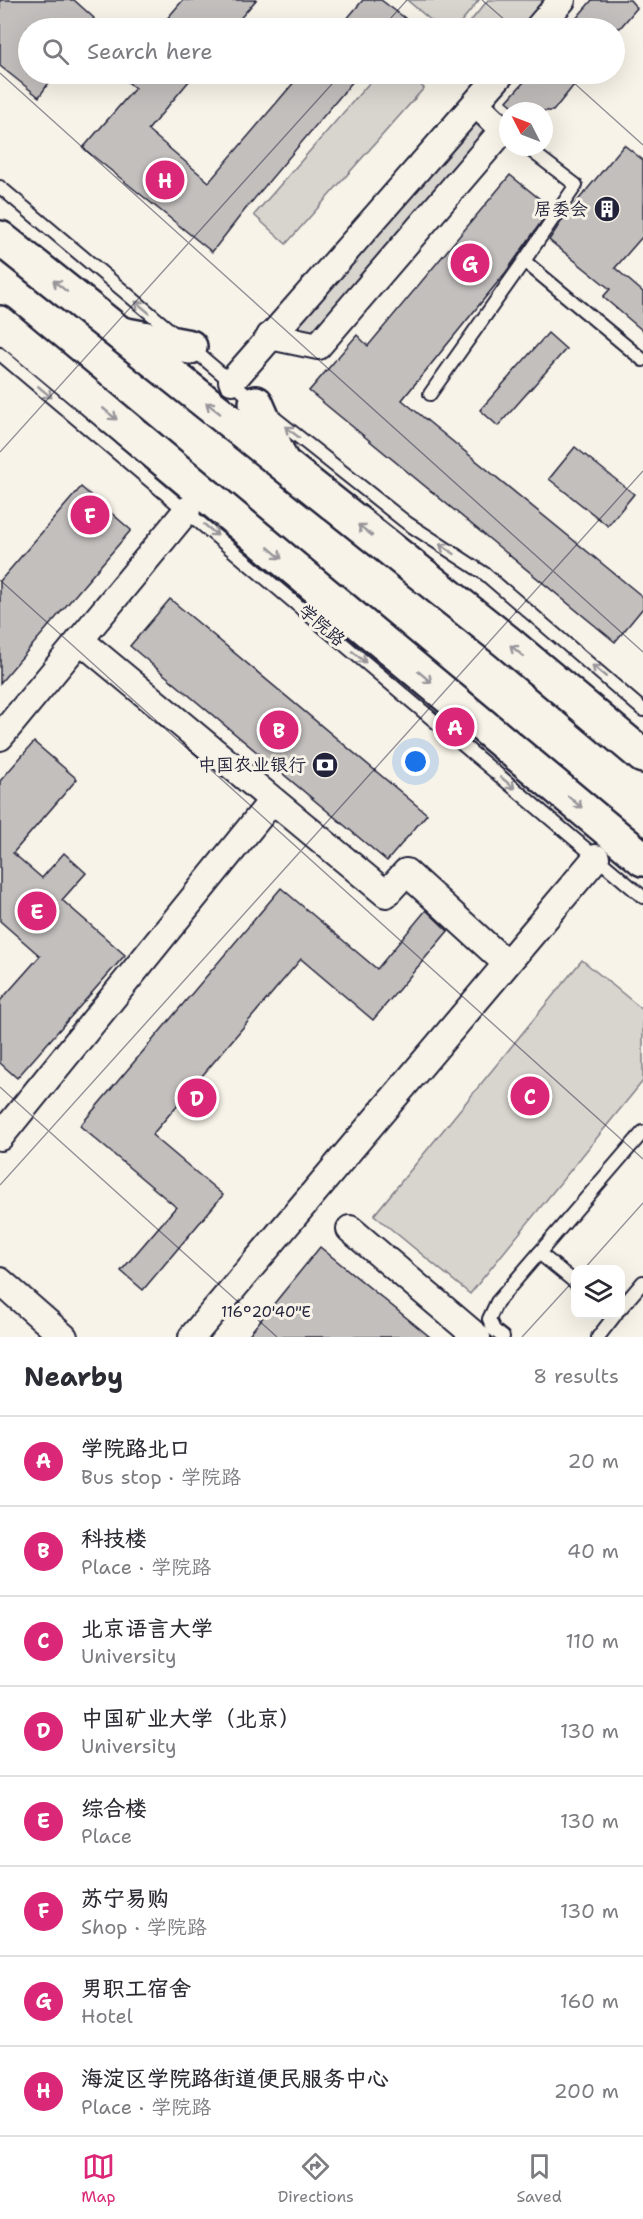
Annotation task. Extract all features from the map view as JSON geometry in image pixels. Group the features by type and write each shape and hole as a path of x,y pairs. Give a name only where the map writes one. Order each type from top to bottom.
{"main road":[{"path":"0,238 507,642 643,756"},
{"name":"学院路","path":"0,323 643,859"},
{"path":"119,333 190,347"},
{"path":"256,404 283,465"}],"street":[{"path":"547,18 562,0"},
{"path":"232,381 493,84"},
{"path":"476,104 499,125"},
{"path":"270,336 318,346 499,140"},
{"path":"0,736 187,510"},
{"path":"80,640 386,894 406,872 506,963"},
{"path":"0,1137 272,801"},
{"path":"192,1337 596,858"},
{"path":"350,1229 477,1337"},
{"path":"0,1281 64,1337"}],"lane":[{"path":"430,394 576,185 538,156"},
{"path":"0,187 232,381 256,404 407,523 485,574 643,710"},
{"path":"524,261 643,360"},
{"name":"学院路","path":"0,354 643,897"},
{"path":"503,1337 494,1330 489,1319 497,1302 643,1132"},
{"path":"539,1253 571,1279"},
{"path":"625,1304 643,1282"},
{"path":"597,1337 612,1319"}],"shaded area":[{"path":"407,0 479,0 464,18 428,18"},
{"path":"488,0 554,0 539,18 473,18"},
{"path":"368,84 419,84 424,88 286,244 254,215"},
{"path":"474,113 498,132 308,344 287,326"},
{"path":"582,960 643,1010 643,1081 470,1294 374,1215"}],"building":[{"path":"0,0 74,0 94,18 18,18 18,80 0,66"},
{"path":"183,0 256,0 241,18 168,18"},
{"path":"363,0 381,0 405,18 348,18"},
{"path":"592,0 630,0 637,8 625,22 625,18 577,18"},
{"path":"23,84 48,84 39,97"},
{"path":"130,84 187,84 148,130 209,182 292,84 351,84 212,252 83,148 135,88"},
{"path":"522,84 575,84 553,111 553,102 508,102"},
{"name":"居委会","path":"624,145 643,160 643,236 615,268 643,292 643,331 603,297 610,289 549,240 565,216"},
{"path":"510,175 551,208 506,272 402,400 643,597 643,608 615,642 309,391 357,335 368,346"},
{"path":"548,333 566,349 498,426 480,410"},
{"path":"575,447 634,494 608,526 549,479"},
{"path":"81,487 131,530 0,683 0,581"},
{"path":"170,599 427,814 387,861 130,646"},
{"path":"34,742 77,779 13,853 42,878 64,853 86,873 62,900 125,955 17,1078 0,1063 0,1001 40,956 0,921 0,781"},
{"path":"281,888 377,969 426,910 448,931 373,1020 301,959 152,1135 223,1195 143,1290 121,1271 176,1207 80,1126"},
{"path":"320,1247 430,1337 247,1337"}],"place":[{"name":"海淀区学院路街道便民服务中心","path":"165,180"},
{"name":"居委会","path":"607,209"},
{"name":"男职工宿舍","path":"470,263"},
{"name":"苏宁易购","path":"90,515"},
{"name":"学院路北口","path":"455,727"},
{"name":"科技楼","path":"279,730"},
{"name":"中国农业银行","path":"325,765"},
{"name":"综合楼","path":"37,911"},
{"name":"北京语言大学","path":"530,1096"},
{"name":"中国矿业大学（北京）","path":"197,1098"}]}
